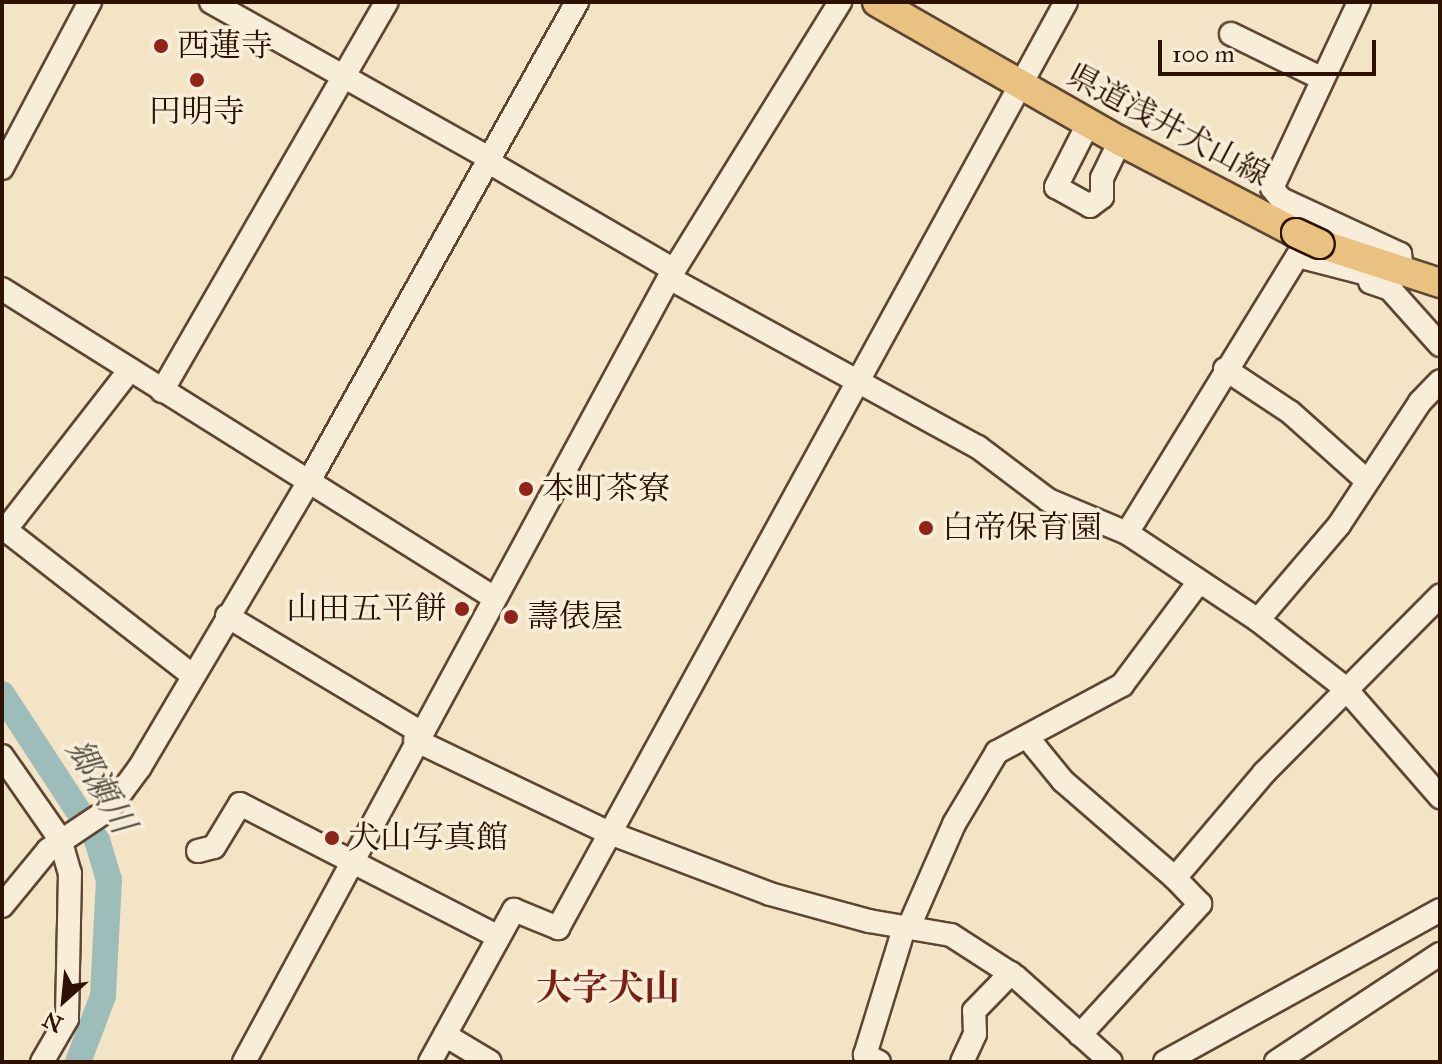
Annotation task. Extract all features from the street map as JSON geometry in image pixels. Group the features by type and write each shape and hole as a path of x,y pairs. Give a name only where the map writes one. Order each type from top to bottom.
{"main road":[{"name":"県道浅井犬山線","path":"877,2 1120,141 1321,245 1440,283"}],"street":[{"path":"2,168 90,2"},
{"path":"211,2 488,160 672,274 978,447 1048,500 1127,533 1258,620 1345,688 1440,797"},
{"path":"162,391 387,2"},
{"path":"2,906 66,835 109,809 140,767 191,674 308,483 577,2"},
{"path":"244,1062 493,597 672,274 840,2"},
{"path":"430,1062 514,910 558,928 607,832 1066,2"},
{"path":"1298,256 1391,280 1402,272 1400,254 1281,199 1272,188 1359,2"},
{"path":"1231,34 1321,78"},
{"path":"1089,122 1056,187 1090,206 1102,197 1102,178 1120,141"},
{"path":"1127,533 1320,218"},
{"path":"1352,272 1390,289 1440,345"},
{"path":"2,289 493,597"},
{"path":"1225,369 1290,412 1366,480"},
{"path":"130,370 4,528 191,674"},
{"path":"1258,620 1339,525 1366,480 1440,381"},
{"path":"879,1062 865,1055 906,928 972,793 997,752 1122,685 1198,583"},
{"path":"1175,878 1345,688 1440,596"},
{"path":"227,616 418,736 607,832 770,894 906,928 951,935 1011,973 1111,1062"},
{"path":"1027,737 1063,781 1175,878 1200,904 1080,1035"},
{"path":"2,756 66,835 73,907 71,986 67,1019 42,1062"},
{"path":"198,851 214,847 240,804 349,863 499,937"},
{"path":"1165,1062 1440,910"},
{"path":"1276,1062 1440,954"},
{"path":"962,1062 975,1034 974,1011 1011,973"},
{"path":"445,1035 490,1062"}],"waterway":[{"name":"郷瀬川","path":"2,694 97,840 109,880 103,996 78,1062"}],"place":[{"name":"西蓮寺","path":"161,46"},
{"name":"円明寺","path":"197,80"},
{"name":"本町茶寮","path":"526,489"},
{"name":"白帝保育園","path":"926,528"},
{"name":"山田五平餅","path":"462,609"},
{"name":"壽俵屋","path":"511,617"},
{"name":"犬山写真館","path":"332,838"}],"district":[{"name":"大字犬山","path":"608,989"}]}
